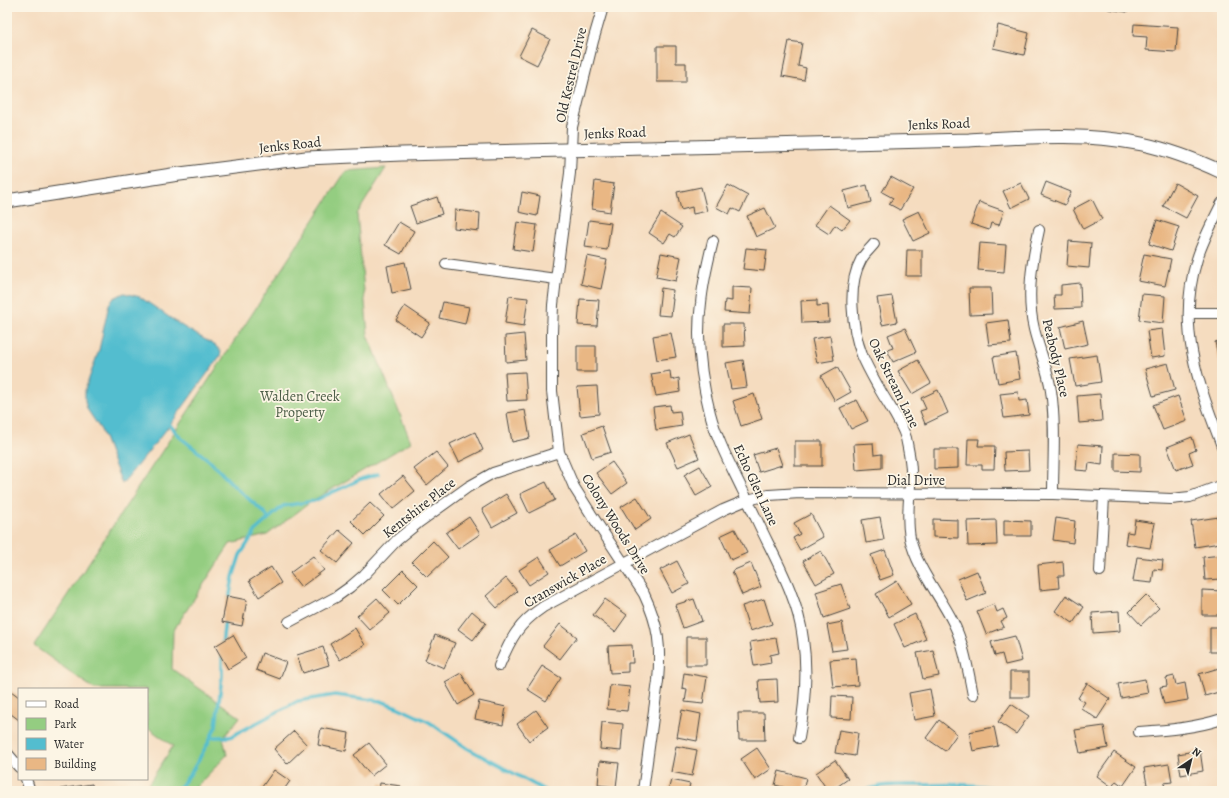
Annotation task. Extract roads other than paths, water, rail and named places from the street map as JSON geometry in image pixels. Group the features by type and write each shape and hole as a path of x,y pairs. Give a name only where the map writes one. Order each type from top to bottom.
{"street":[{"name":"Old Kestrel Drive","path":"570,150 572,127 603,7"},
{"name":"Jenks Road","path":"7,201 172,175 306,158 402,154 1075,137 1124,141 1156,148 1180,154 1222,172"},
{"name":"Colony Woods Drive","path":"570,150 570,174 556,278 552,333 552,384 556,427 559,452 574,487 644,594 651,608 658,633 658,681 643,791"},
{"path":"1222,203 1211,225 1198,258 1191,286 1189,313 1190,337 1195,367 1222,446"},
{"name":"Peabody Place","path":"1039,230 1032,269 1030,300 1033,327 1036,340 1044,360 1053,405 1053,494"},
{"name":"Echo Glen Lane","path":"713,241 701,304 700,339 703,378 710,414 723,449 784,576 796,608 803,638 806,674 805,699 799,738"},
{"name":"Oak Stream Lane","path":"874,244 861,259 856,271 852,302 857,339 862,355 902,427 911,469 908,514 910,538 915,553 934,592 952,620 958,633 973,694"},
{"path":"446,264 556,278"},
{"path":"1189,313 1222,313"},
{"name":"Kentshire Place","path":"289,622 336,597 350,587 364,575 397,540 468,486 493,473 559,452"},
{"name":"Dial Drive","path":"624,563 724,510 747,500 769,495 786,493 1053,494 1171,500 1190,497 1222,485"},
{"path":"1100,571 1104,496"},
{"name":"Cranswick Place","path":"499,666 512,637 530,617 543,607 624,563"},
{"path":"1139,732 1177,729 1222,719"},
{"path":"7,752 18,766"},
{"path":"26,780 30,791"}],"water":[{"path":"124,293 140,297 182,326 216,346 221,352 220,356 170,425 122,484 101,430 87,409 85,390 99,350 109,304 114,298"}],"waterway":[{"path":"168,423 181,438 210,461 235,487 265,513 268,518"},
{"path":"229,600 233,577 240,555 257,529 283,506 314,501 361,479 378,474"},
{"path":"222,645 225,620"},
{"path":"177,791 191,773 216,726 222,676 222,655"},
{"path":"211,737 230,737 298,701 335,695 381,701 429,722 467,748 546,791"},
{"path":"865,791 889,785 951,784 976,785 1012,791"}],"park label":[{"name":"Walden Creek Property","path":"300,404"}]}
